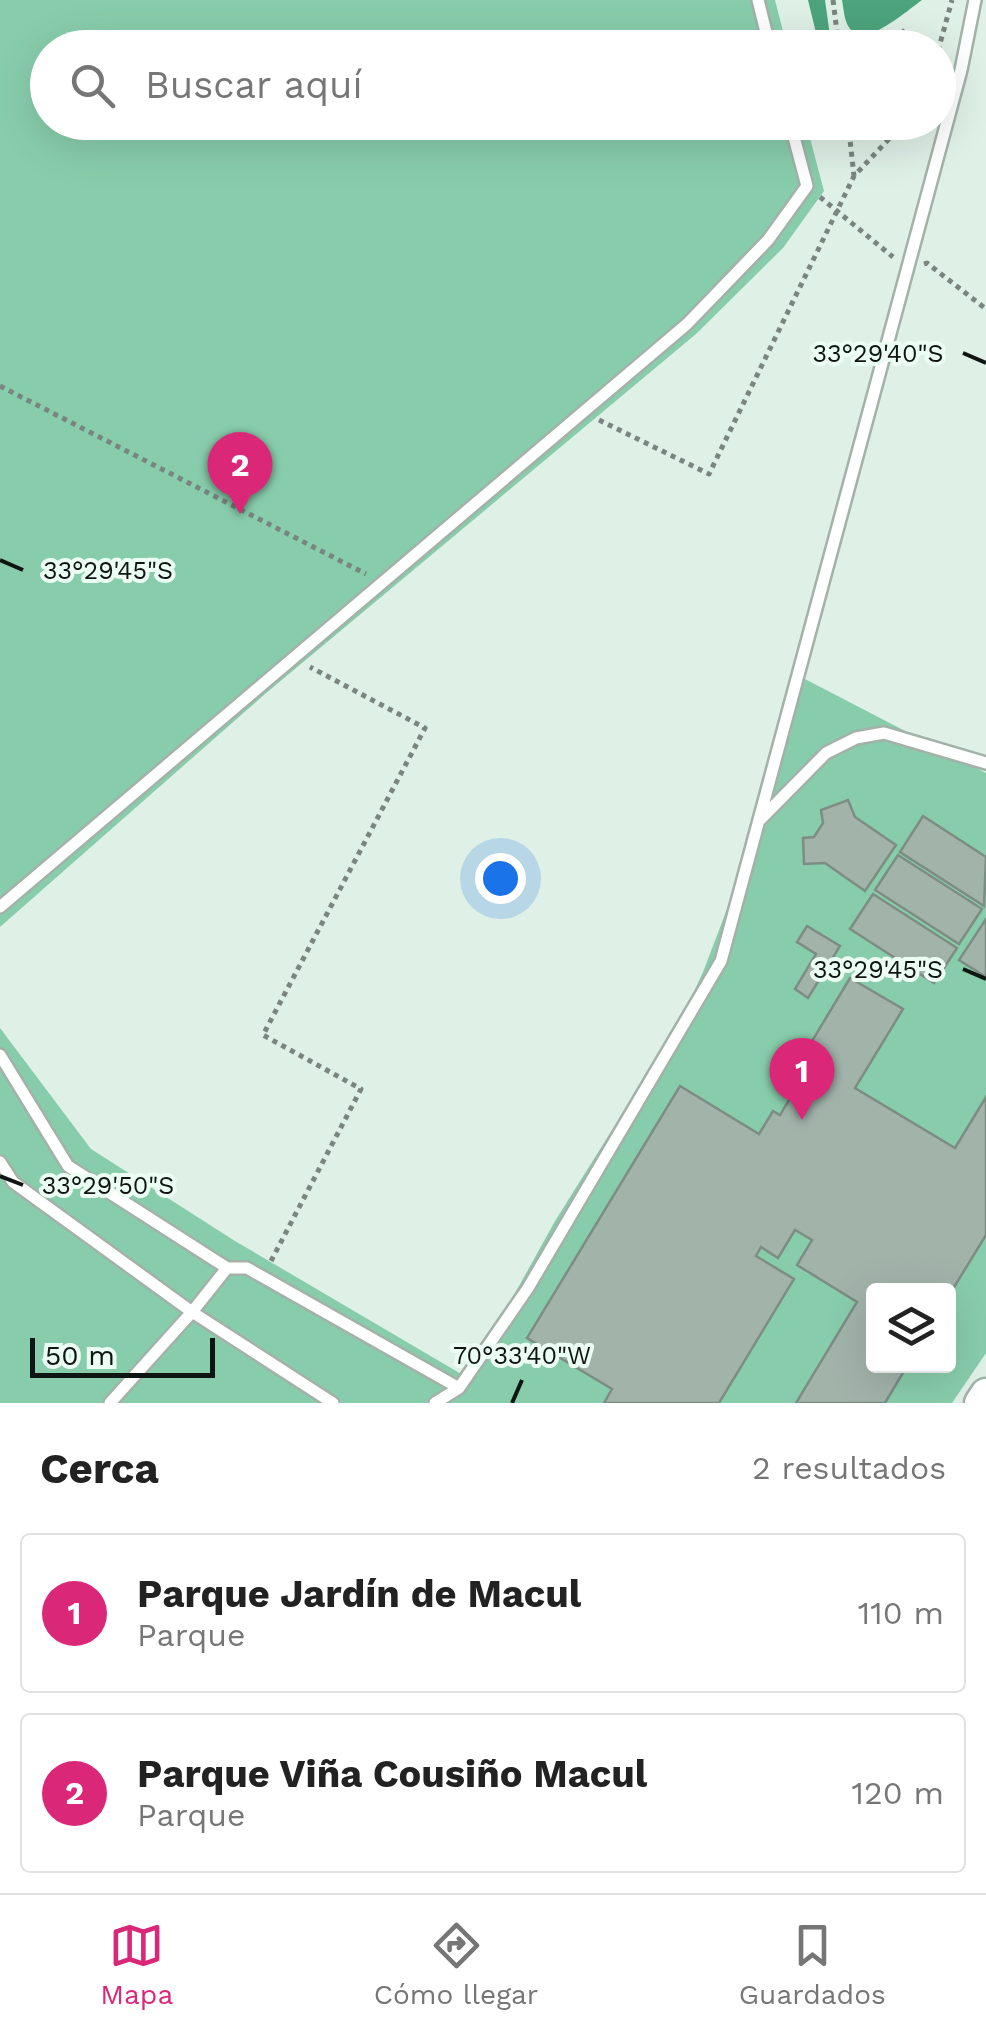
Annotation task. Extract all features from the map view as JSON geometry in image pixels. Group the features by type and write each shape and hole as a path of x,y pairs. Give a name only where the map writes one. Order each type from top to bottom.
{"main road":[{"path":"980,1403 986,1394"}],"lane":[{"path":"758,0 766,30"},
{"path":"956,92 975,0"},
{"path":"0,907 687,324 768,240 806,186 794,140"},
{"path":"436,1403 460,1388 528,1288 720,960 943,140"},
{"path":"756,824 826,754 856,738 884,733 986,763"},
{"path":"0,1055 68,1166 228,1268 247,1268 460,1388"},
{"path":"0,1162 13,1182 192,1312 333,1403"},
{"path":"110,1403 228,1268"}],"path":[{"path":"832,0 836,30"},
{"path":"944,30 952,0"},
{"path":"850,140 854,176"},
{"path":"583,412 710,474 854,176 888,140"},
{"path":"0,386 382,582"},
{"path":"263,1277 361,1088 263,1036 425,728 292,658"}],"shaded area":[{"path":"0,0 775,0 783,30 30,30 30,140 810,140 824,191 783,248 696,334 265,694 0,927"},
{"path":"808,0 825,0 829,30 815,30"},
{"path":"842,0 922,0 879,30 851,30"},
{"path":"803,678 986,773 986,1353 952,1403 0,1403 0,1028 91,1149 235,1241 468,1378 555,1221 681,1020 766,807"}],"building":[{"path":"848,800 855,817 896,845 865,891 825,863 804,864 803,838 814,837 823,823 821,810"},
{"path":"923,816 986,857 984,906 900,852"},
{"path":"898,855 982,909 959,944 875,890"},
{"path":"873,894 957,948 934,983 850,929"},
{"path":"986,919 986,977 959,960"},
{"path":"807,926 840,946 808,998 795,989 816,954 797,942"},
{"path":"850,978 903,1009 855,1088 955,1148 986,1097 986,1235 956,1284 866,1283 866,1373 903,1373 885,1403 796,1403 857,1302 797,1265 812,1240 795,1230 778,1258 761,1247 756,1256 794,1279 719,1403 604,1403 612,1389 527,1338 680,1086 759,1134 773,1111 780,1115 806,1072 797,1066"}],"place":[{"name":"Parque Viña Cousiño Macul","path":"240,514"},
{"name":"Parque Jardín de Macul","path":"802,1120"}]}
